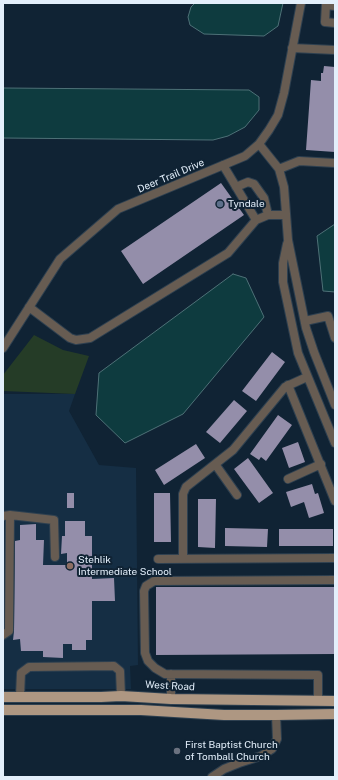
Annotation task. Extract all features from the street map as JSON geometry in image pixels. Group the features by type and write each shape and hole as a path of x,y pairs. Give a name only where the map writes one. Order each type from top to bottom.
{"main road":[{"name":"West Road","path":"3,697 121,696 171,699 335,701"},
{"path":"65,697 65,709"},
{"path":"169,711 171,699"},
{"path":"275,701 276,715"},
{"path":"3,710 65,709 276,715 335,714"}],"street":[{"name":"Deer Trail Drive","path":"3,348 60,259 118,209 245,156 259,144 278,115 301,3"},
{"path":"335,6 326,4 325,22 335,23"},
{"path":"292,48 335,50"},
{"path":"259,144 279,169 284,187 288,240 305,321 314,352 335,405"},
{"path":"279,169 299,161 335,163"},
{"path":"223,165 256,220"},
{"path":"236,187 248,182 254,184 264,198 268,216"},
{"path":"29,307 70,338 76,340 90,338 228,253 256,220 268,216 286,216"},
{"path":"288,240 283,263 283,282 298,353 307,377 332,428 335,443"},
{"path":"305,321 331,316 335,338"},
{"path":"183,559 183,494 186,487 233,450 285,387 307,377"},
{"path":"288,386 322,467 332,485 335,498"},
{"path":"215,464 237,495"},
{"path":"288,479 322,467"},
{"path":"3,635 9,631 6,516 54,520 55,557"},
{"path":"158,559 335,558"},
{"path":"318,701 318,675 165,674 155,668 148,661 145,653 144,591 146,586 154,581 335,580"},
{"path":"20,696 21,673 29,667 114,666 120,671 121,696"},
{"path":"171,674 171,699"},
{"path":"212,777 224,769 261,756 272,749 277,739 276,715"}],"shaded area":[{"path":"195,3 283,3 278,26 264,36 204,34 190,25 188,17 191,7"},
{"path":"3,88 249,90 259,97 259,110 245,127 228,136 213,140 3,138"},
{"path":"335,224 335,292 323,291 317,236"},
{"path":"233,274 246,278 264,317 183,414 125,443 96,415 99,373"},
{"path":"34,335 63,350 89,356 75,394 3,391 3,375"},
{"name":"Stehlik Intermediate School","path":"3,394 75,394 69,411 99,465 136,468 138,665 130,666 131,689 3,689"}],"building":[{"path":"324,66 335,67 335,152 306,150 311,80 321,81 321,73 323,73"},
{"path":"221,183 244,215 143,284 121,251"},
{"path":"272,352 285,362 256,401 242,391"},
{"path":"234,400 247,411 220,443 206,432"},
{"path":"278,415 292,425 266,461 261,457 259,460 250,454"},
{"path":"298,442 305,462 289,468 282,448"},
{"path":"196,444 205,458 164,485 155,470"},
{"path":"248,458 273,493 259,503 234,469"},
{"path":"312,484 315,494 318,493 324,513 309,518 304,502 291,507 286,492"},
{"path":"67,493 74,493 74,508 67,508"},
{"path":"154,493 170,493 171,542 154,542"},
{"path":"198,499 216,499 215,548 198,547"},
{"path":"65,521 85,521 85,536 92,536 92,579 114,578 115,601 92,601 92,640 86,640 86,650 72,650 72,644 63,644 63,658 43,657 43,651 21,651 20,639 13,640 15,541 20,540 20,525 36,524 36,540 44,540 43,565 67,565 67,553 61,554 62,536 65,536"},
{"path":"225,528 268,529 267,547 225,546"},
{"path":"279,529 333,529 333,546 279,546"},
{"path":"156,587 335,587 335,654 156,655"}],"place":[{"name":"Tyndale","path":"220,204"},
{"name":"Stehlik Intermediate School","path":"70,566"},
{"name":"First Baptist Church of Tomball Church","path":"177,751"}]}
